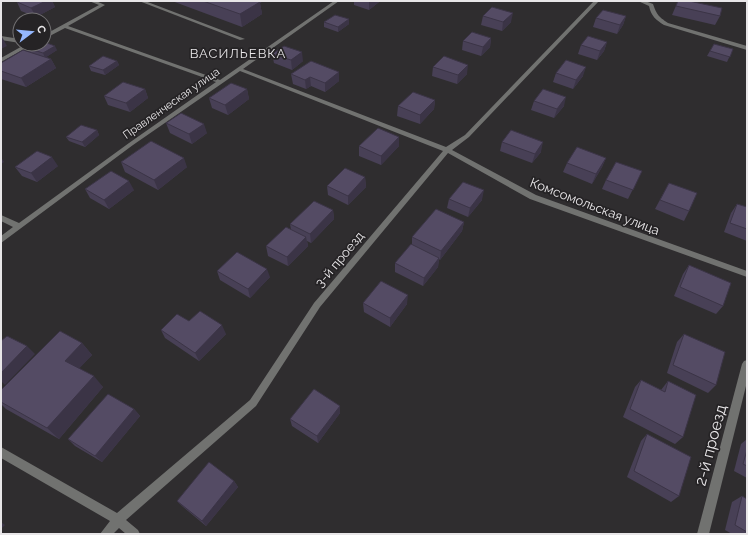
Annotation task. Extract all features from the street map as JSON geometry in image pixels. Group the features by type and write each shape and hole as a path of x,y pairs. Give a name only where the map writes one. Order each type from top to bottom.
{"street":[{"path":"52,32 103,5 91,1"},
{"path":"141,1 242,39"},
{"name":"Правленческая улица","path":"1,240 18,226 337,1"},
{"name":"3-й проезд","path":"106,534 118,520 253,403 317,305 447,150 467,136 597,1"},
{"path":"640,1 651,5 653,13 657,18 666,24 747,48"},
{"path":"64,26 221,82"},
{"path":"1,38 12,40"},
{"path":"1,60 16,52"},
{"name":"Комсомольская улица","path":"239,69 447,150 533,197 747,274"},
{"path":"1,218 18,226"},
{"name":"2-й проезд","path":"703,534 747,364"},
{"path":"1,452 118,520 134,534"}],"building":[{"path":"46,1 31,8 17,2"},
{"path":"203,1 258,1 260,2 240,14"},
{"path":"678,1 689,1 722,8 720,16 676,6"},
{"path":"492,7 513,13 503,22 483,16"},
{"path":"603,10 626,16 620,25 596,18"},
{"path":"335,15 349,19 338,27 324,22"},
{"path":"472,32 491,38 483,47 463,41"},
{"path":"588,36 607,42 600,51 581,45"},
{"path":"714,44 733,49 730,57 710,51"},
{"path":"284,46 302,52 291,60 272,54"},
{"path":"20,52 29,52 51,59 21,78 1,71 1,63"},
{"path":"103,56 117,61 103,70 89,66"},
{"path":"444,56 468,65 458,75 433,67"},
{"path":"566,60 586,67 576,80 556,73"},
{"path":"311,61 339,72 325,83 310,77 305,80 291,74"},
{"path":"123,82 145,89 126,103 104,96"},
{"path":"231,83 247,89 225,105 209,98"},
{"path":"543,89 566,97 557,109 534,101"},
{"path":"413,92 435,100 420,115 398,106"},
{"path":"181,113 204,124 189,134 166,123"},
{"path":"81,125 97,130 82,142 66,137"},
{"path":"378,128 399,137 381,156 359,146"},
{"path":"511,130 543,142 535,154 502,142"},
{"path":"151,141 184,158 154,180 121,162"},
{"path":"577,147 606,158 596,174 567,163"},
{"path":"37,151 52,157 31,173 15,167"},
{"path":"616,162 642,171 633,190 606,180"},
{"path":"345,168 365,177 348,196 327,186"},
{"path":"111,171 129,181 104,200 85,189"},
{"path":"463,182 484,190 470,208 449,199"},
{"path":"669,183 697,193 689,211 660,200"},
{"path":"314,201 333,210 310,234 290,224"},
{"path":"737,204 747,207 747,229 730,223"},
{"path":"436,209 464,222 441,251 412,237"},
{"path":"286,227 306,237 287,257 266,246"},
{"path":"411,244 439,258 424,278 395,263"},
{"path":"237,252 267,269 248,289 217,271"},
{"path":"689,265 731,283 723,306 680,287"},
{"path":"381,281 408,295 390,318 363,303"},
{"path":"200,311 222,325 195,353 161,330 177,314 189,321"},
{"path":"60,331 82,343 65,361 94,376 47,428 1,402 1,390"},
{"path":"684,334 725,352 716,385 673,365"},
{"path":"7,336 27,346 1,373 1,341"},
{"path":"641,380 665,392 668,381 696,395 683,437 630,409"},
{"path":"314,389 340,406 317,436 290,419"},
{"path":"108,394 134,409 95,456 68,439"},
{"path":"647,434 691,457 679,496 634,471"},
{"path":"747,450 747,466 743,464"},
{"path":"209,462 234,481 202,521 177,501"},
{"path":"742,496 747,499 747,532 735,525"}],"district":[{"name":"ВАСИЛЬЕВКА","path":"238,53"}]}
